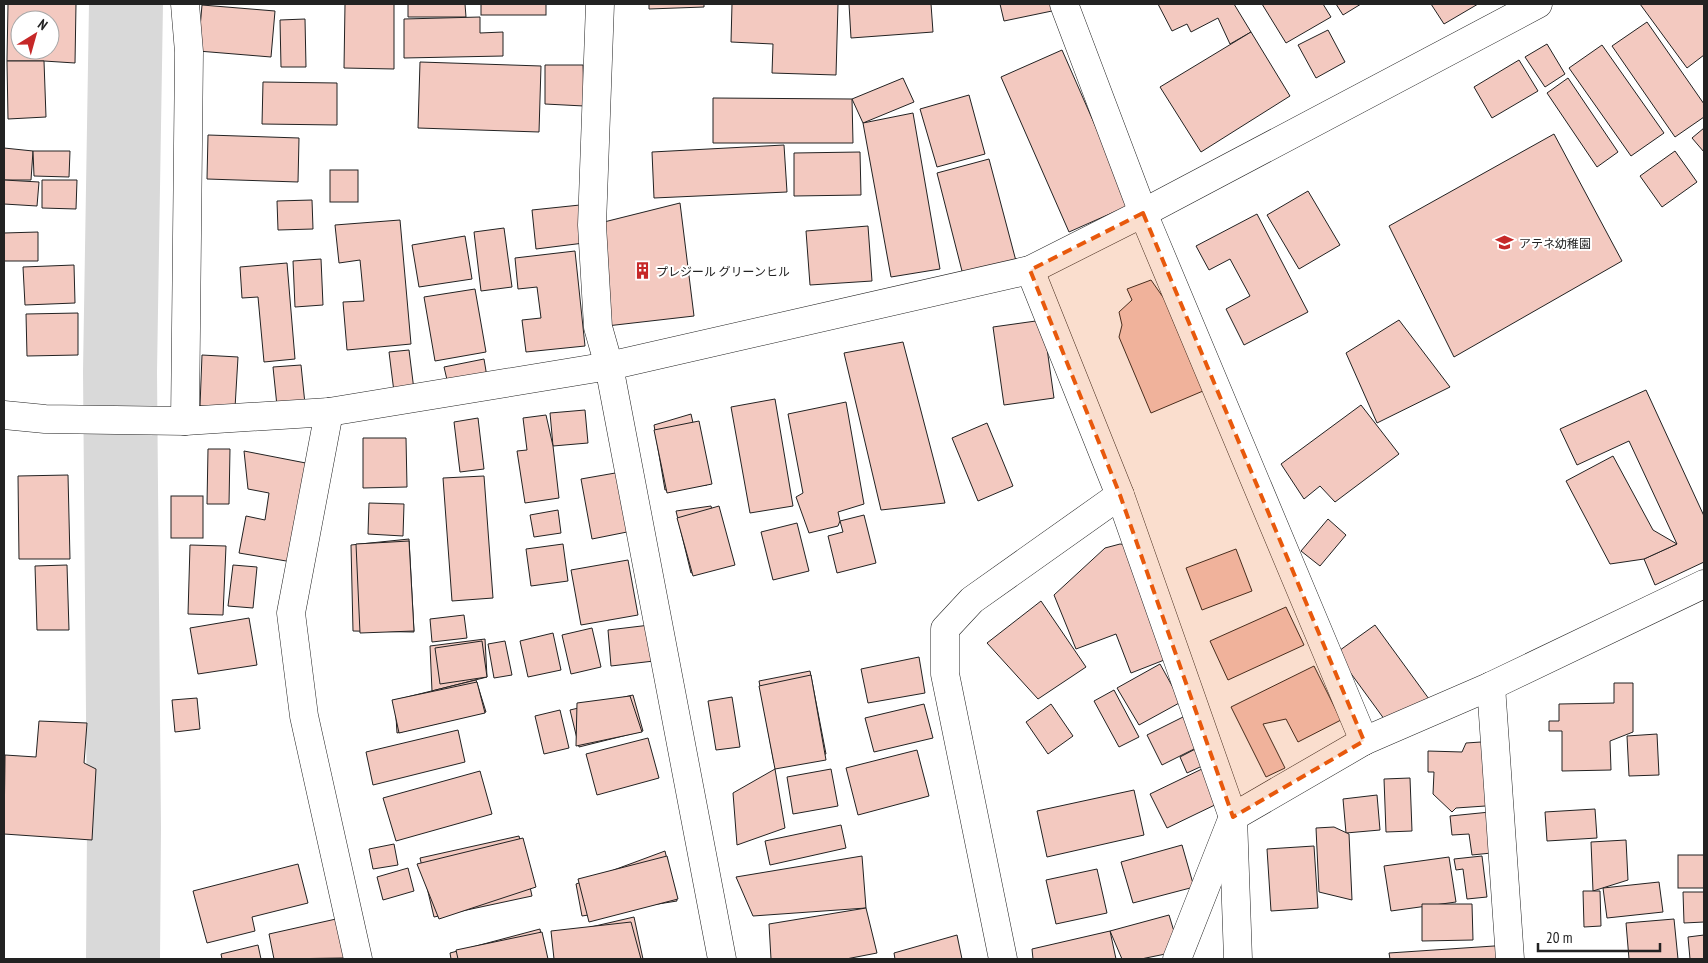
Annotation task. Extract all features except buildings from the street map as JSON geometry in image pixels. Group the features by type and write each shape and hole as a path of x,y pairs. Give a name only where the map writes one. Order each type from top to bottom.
{"street":[{"path":"185,4 189,52 185,421"},
{"path":"600,4 592,225 598,327 609,366 722,959"},
{"path":"1064,4 1142,213 1364,741"},
{"path":"4,415 44,419 185,421 329,412 609,366 1030,270 1538,4"},
{"path":"1030,270 1120,495 1233,817 1238,959"},
{"path":"329,412 291,613 304,716 358,959"},
{"path":"1003,959 945,674 945,629 972,600 1120,495"},
{"path":"1176,959 1233,817 1364,741 1492,686 1704,584"},
{"path":"1492,686 1510,959"}],"highlighted area":[{"path":"1143,213 1364,741 1233,817 1120,495 1030,270"}],"waterway":[{"path":"123,959 124,828 120,372 126,4"}],"place":[{"name":"アテネ幼稚園","path":"1505,243"},
{"name":"プレジール グリーンヒル","path":"642,271"}]}
